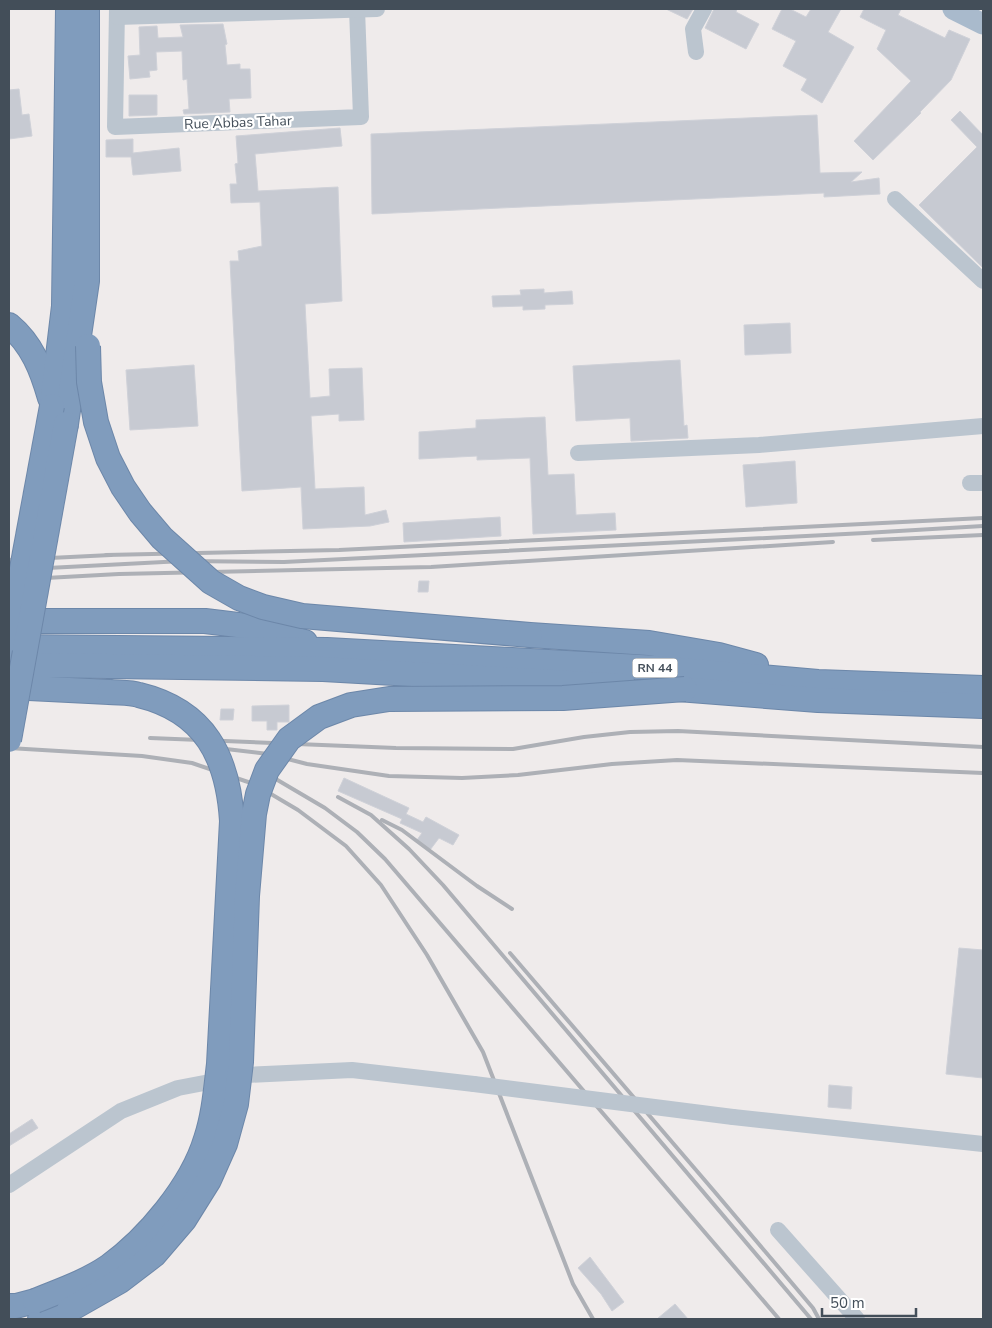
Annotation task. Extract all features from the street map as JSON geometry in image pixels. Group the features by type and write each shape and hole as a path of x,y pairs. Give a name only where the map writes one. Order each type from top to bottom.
{"highway":[{"path":"68,9 64,306 88,382 96,422 112,465 123,487 140,512 162,538 211,582 239,598 263,608 302,616 649,643 719,655 818,682"},
{"path":"9,740 64,434 75,344 87,281 87,9"},
{"path":"9,325 19,333 32,352 44,376 52,406"},
{"path":"9,639 52,406 75,344"},
{"path":"9,621 206,621 267,631 328,650"},
{"path":"9,647 328,650"},
{"name":"RN 44","path":"328,650 657,668 818,682 983,688"},
{"path":"9,666 35,664 323,669 685,689 818,700 983,706"},
{"path":"9,687 138,694 175,709 206,734 218,753 225,771 231,800 232,821 217,1083 215,1103 206,1140 191,1173 170,1206 139,1241 107,1268 78,1283 38,1310"},
{"path":"9,1306 38,1310 70,1310 120,1281 154,1255 184,1220 209,1180 225,1144 236,1104 240,1062 247,896 254,814 258,794 267,770 289,738 319,717 351,705 389,699 563,698 685,689"}],"main road":[{"path":"953,9 983,24"}],"street":[{"name":"Rue Abbas Tahar","path":"117,13 115,127 361,117 357,9"},
{"path":"117,13 377,9"},
{"path":"696,52 693,29 704,9"},
{"path":"895,199 983,281"},
{"path":"578,453 759,445 983,426"},
{"path":"9,1195 15,1181 120,1111 178,1088 246,1075 352,1070 733,1117 983,1144"},
{"path":"778,1230 857,1319"}],"building":[{"path":"666,9 693,9 687,19"},
{"path":"714,9 737,9 736,12 759,24 746,49 705,28"},
{"path":"782,9 790,9 806,17 811,9 841,9 828,32 854,47 822,103 801,90 807,79 783,66 796,41 772,29"},
{"path":"864,9 901,9 898,15 945,38 949,30 970,39 951,80 921,113 873,160 854,141 911,81 877,49 886,30 860,17"},
{"path":"223,24 227,44 225,45 227,65 240,64 240,69 250,69 251,98 229,99 230,112 184,114 183,110 189,109 187,79 183,80 182,51 156,52 157,70 149,71 150,77 130,79 128,56 140,55 139,27 157,26 158,38 183,37 180,25"},
{"path":"19,89 22,115 29,114 32,136 9,139 9,90"},
{"path":"129,95 157,95 157,115 129,116"},
{"path":"960,111 983,135 983,268 919,205 977,147 951,120"},
{"path":"817,115 820,173 862,172 851,182 879,178 880,194 824,197 824,193 372,214 371,134"},
{"path":"340,128 342,146 255,154 258,191 338,187 342,301 305,304 310,398 330,396 329,369 362,368 364,420 339,421 339,414 311,416 315,489 364,487 365,515 386,510 389,522 370,526 303,529 301,487 242,491 230,261 239,261 238,251 262,246 260,202 231,203 230,184 237,184 235,164 238,163 236,136"},
{"path":"133,139 133,153 179,148 181,171 133,175 131,157 106,157 106,140"},
{"path":"544,289 544,293 572,291 573,304 545,305 545,309 523,310 523,306 493,307 492,296 521,295 520,290"},
{"path":"790,323 791,353 745,355 744,325"},
{"path":"680,360 684,426 687,425 688,438 631,441 630,418 576,421 573,366"},
{"path":"194,365 198,426 130,430 126,370"},
{"path":"545,417 548,475 574,474 576,515 615,513 616,530 533,534 530,458 477,460 477,456 419,459 419,432 476,428 476,420"},
{"path":"795,461 797,503 746,507 743,465"},
{"path":"500,517 501,536 404,542 403,523"},
{"path":"419,581 429,581 428,592 418,592"},
{"path":"289,705 289,722 277,722 277,730 267,730 267,721 252,721 252,706"},
{"path":"221,709 234,709 233,720 220,720"},
{"path":"344,778 409,808 406,814 423,822 426,817 459,835 453,845 439,838 430,850 417,840 422,833 400,823 402,819 338,791"},
{"path":"959,948 983,950 983,1078 946,1074"},
{"path":"829,1085 852,1087 851,1109 828,1107"},
{"path":"32,1119 38,1128 9,1146 9,1134"},
{"path":"590,1257 624,1302 612,1311 601,1294 578,1268"},
{"path":"675,1304 688,1319 657,1319"}],"railway":[{"path":"106,555 339,550 983,518"},
{"path":"9,570 183,561 284,562 983,526"},
{"path":"873,540 983,535"},
{"path":"9,580 119,574 431,567 833,542"},
{"path":"9,560 111,555"},
{"path":"150,738 396,748 513,749 584,737 630,732 678,731 983,747"},
{"path":"209,747 268,754 307,764 389,776 462,778 518,775 612,764 677,760 983,773"},
{"path":"9,748 142,756 192,763 254,784 298,810 346,846 381,885 427,955 483,1052 573,1284 593,1319"},
{"path":"269,775 325,808 357,832 385,859 779,1319"},
{"path":"338,797 371,815 409,849 443,885 811,1319"},
{"path":"382,820 402,830 477,886 512,909"},
{"path":"510,953 813,1308 819,1319"}]}
